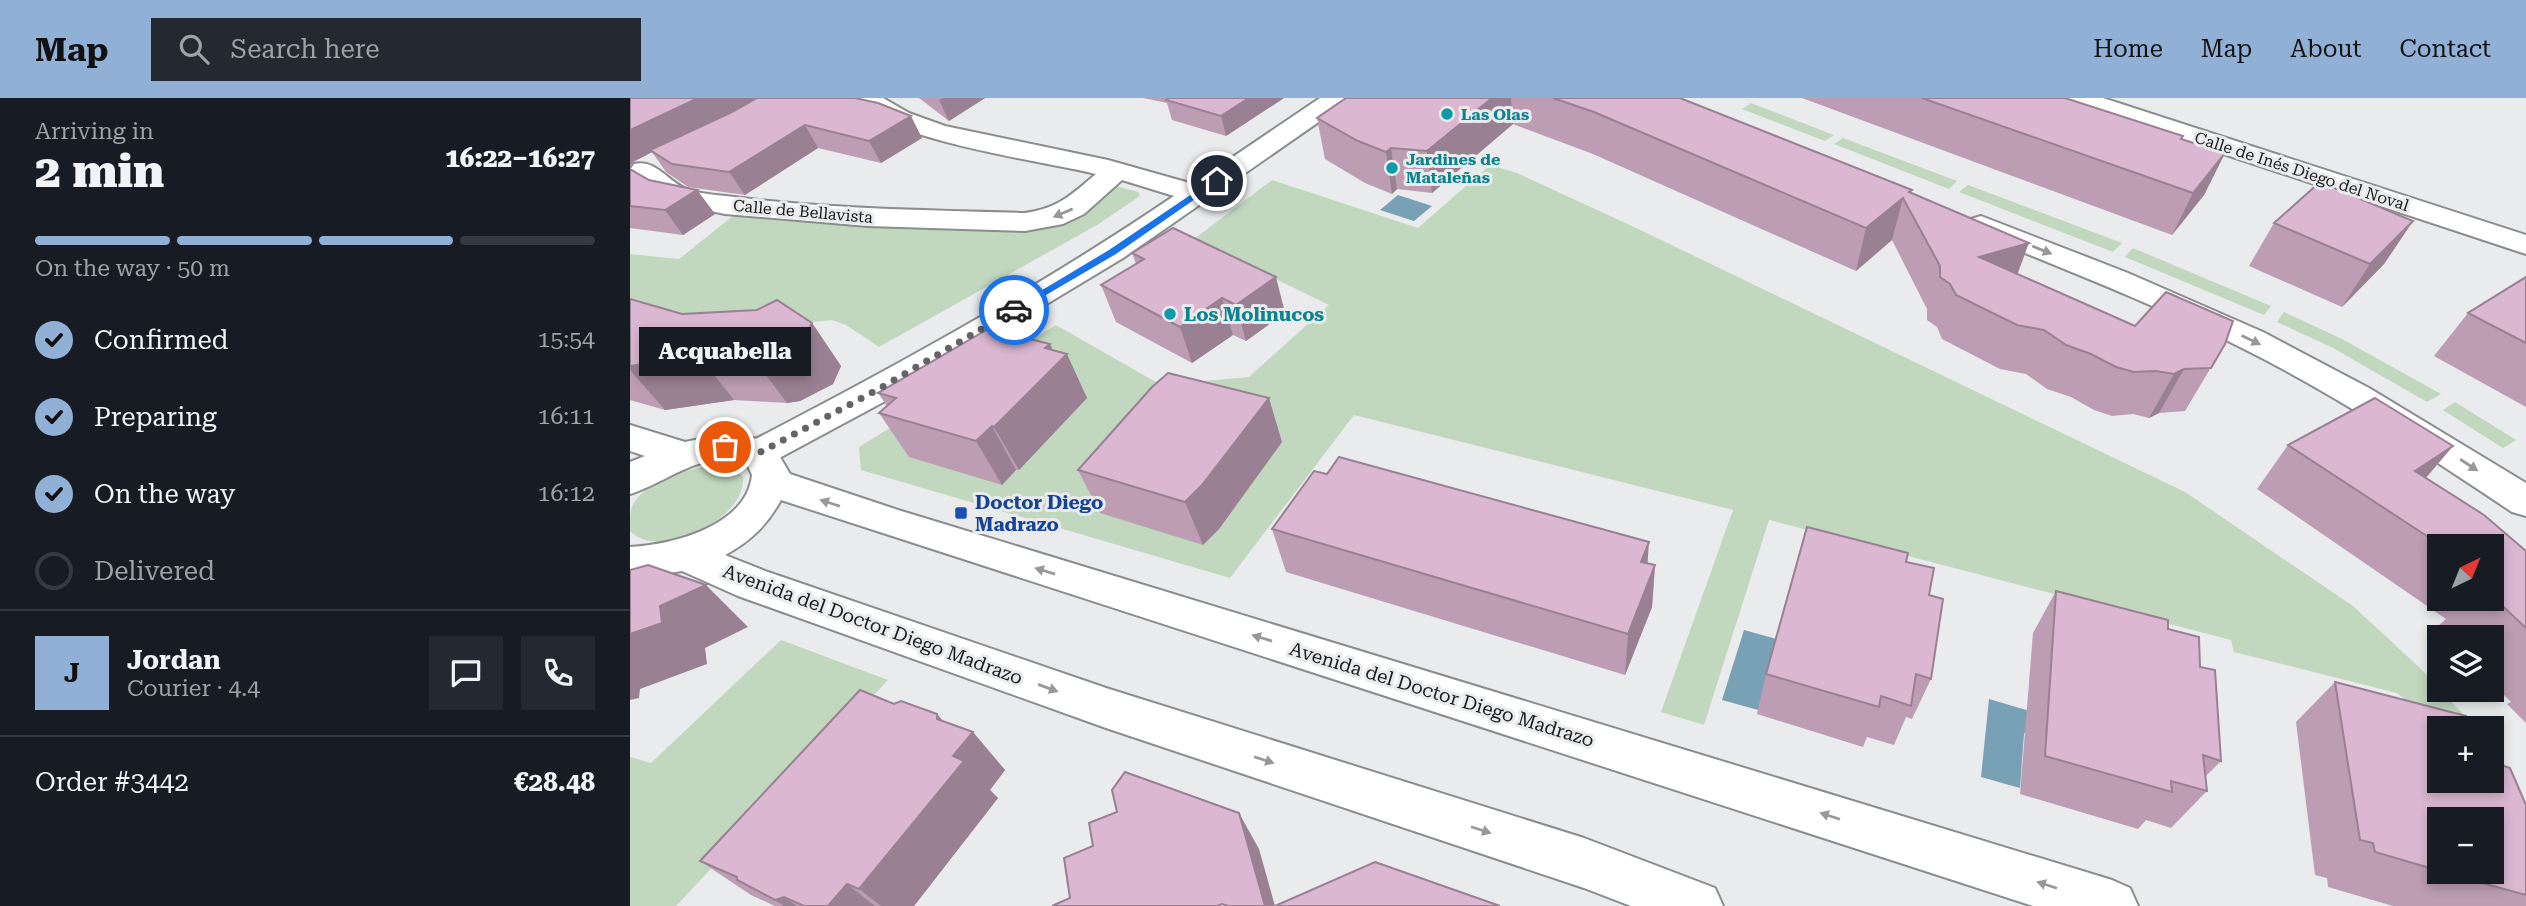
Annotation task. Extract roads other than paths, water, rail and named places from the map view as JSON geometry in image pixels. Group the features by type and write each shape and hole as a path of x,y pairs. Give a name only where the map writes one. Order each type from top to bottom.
{"street":[{"path":"866,98 894,117 939,132 1116,171 1197,195"},
{"path":"630,563 651,563 685,555 717,541 745,522 763,502 764,468 886,385 1112,252 1337,98"},
{"name":"Calle de Inés Diego del Noval","path":"2078,98 2526,245"},
{"name":"Calle de Bellavista","path":"648,165 653,181 678,197 724,205 868,217 1025,222 1053,218 1074,208 1116,171"},
{"path":"1956,215 2103,274 2251,340 2386,413 2526,502"},
{"path":"630,438 682,454"},
{"name":"Avenida del Doctor Diego Madrazo","path":"682,454 725,447 743,448 764,468 889,522 1668,764 2112,906"},
{"path":"630,480 657,464 682,454"},
{"name":"Avenida del Doctor Diego Madrazo","path":"685,555 753,584 1106,708 1584,863 1697,906"}],"water":[{"path":"1398,195 1432,206 1414,221 1380,210"},
{"path":"1744,630 1787,642 1758,710 1722,700"},
{"path":"1989,699 2037,713 2024,734 2020,788 1981,777"}],"place":[{"name":"Las Olas","path":"1447,114"},
{"name":"Jardines de Mataleñas","path":"1392,168"},
{"name":"Los Molinucos","path":"1170,314"},
{"name":"Acquabella","path":"725,447"},
{"name":"Doctor Diego Madrazo","path":"961,513"}]}
